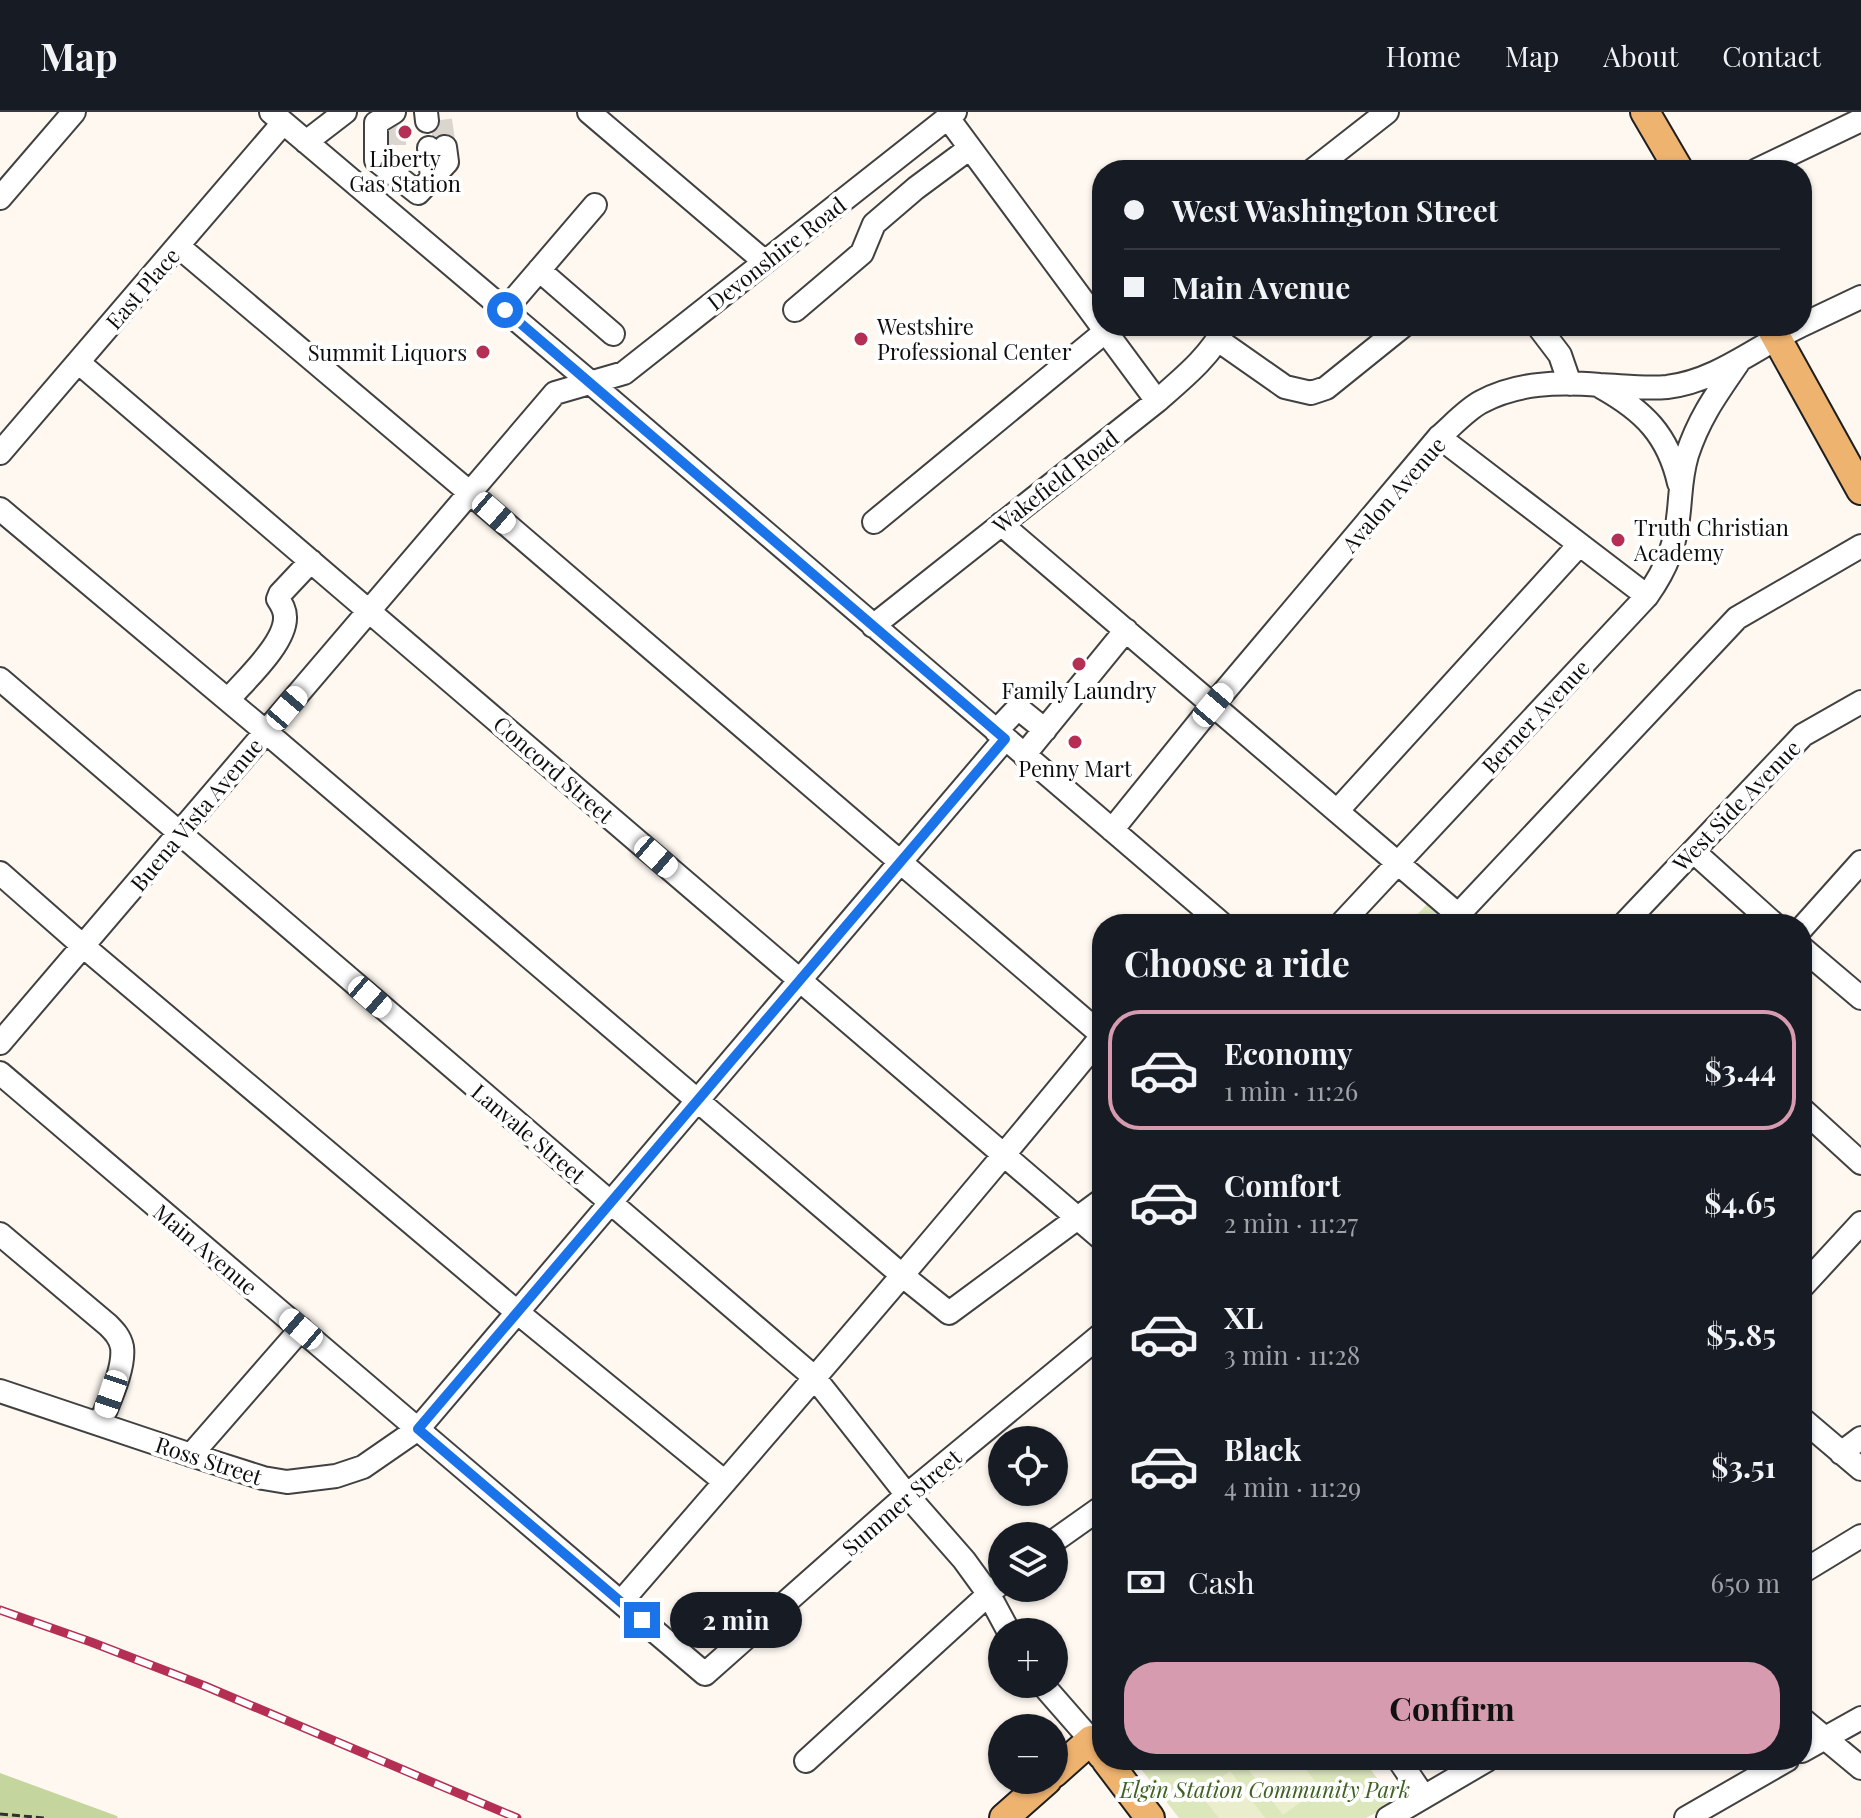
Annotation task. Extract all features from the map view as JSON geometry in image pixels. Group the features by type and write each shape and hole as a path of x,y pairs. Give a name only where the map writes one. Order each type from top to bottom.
{"main road":[{"path":"1645,112 1673,160"},
{"path":"1791,336 1861,490"},
{"path":"1068,1765 1092,1752"},
{"path":"1116,1770 1150,1818"},
{"path":"1004,1818 1031,1794"}],"street":[{"path":"0,198 74,112"},
{"path":"306,142 345,112"},
{"path":"589,112 765,262"},
{"path":"1326,160 1387,112"},
{"path":"390,115 376,123 376,160 393,165 425,186"},
{"path":"951,115 970,148 1092,312"},
{"name":"Devonshire Road","path":"591,383 624,373 951,115"},
{"path":"277,117 1210,914"},
{"name":"East Place","path":"0,453 178,246 277,117"},
{"path":"1778,160 1861,120"},
{"path":"396,218 447,162 437,148"},
{"path":"795,310 862,253 874,224 970,148"},
{"path":"365,192 393,165"},
{"path":"505,310 595,205"},
{"path":"178,246 1092,1027"},
{"path":"539,270 613,334"},
{"name":"Avalon Avenue","path":"1812,318 1861,297"},
{"path":"874,522 1100,336"},
{"path":"1110,336 1157,401"},
{"name":"Wakefield Road","path":"873,626 1157,401 1184,377 1218,336"},
{"path":"1225,336 1285,387 1311,393 1326,388 1391,336"},
{"path":"1546,336 1560,355 1570,384"},
{"name":"Avalon Avenue","path":"1112,830 1439,437 1478,403 1518,387 1541,384 1669,387 1722,371 1775,336"},
{"name":"Berner Avenue","path":"1350,914 1647,596 1661,577 1677,532 1680,484 1698,423 1741,359"},
{"name":"Concord Street","path":"78,362 1092,1230"},
{"name":"Buena Vista Avenue","path":"0,1043 555,393 591,383"},
{"name":"Berner Avenue","path":"1596,384 1635,408 1651,424 1674,460 1680,484"},
{"path":"1651,424 1693,439"},
{"path":"1439,437 1647,596"},
{"path":"0,509 949,1313 1092,1208"},
{"path":"1001,524 1457,914"},
{"path":"1338,810 1579,545"},
{"path":"1468,914 1737,618 1861,546"},
{"path":"228,700 281,639 285,611 278,599 311,561"},
{"path":"1024,755 1126,630"},
{"name":"Lanvale Street","path":"0,679 814,1377 907,1495 964,1560 988,1582"},
{"name":"West Side Avenue","path":"1633,914 1803,735 1861,702"},
{"name":"Ross Street","path":"0,1391 263,1478 287,1482 311,1480 363,1467 418,1429 899,862 1018,708 1045,730"},
{"path":"1693,851 1763,914"},
{"path":"1812,917 1861,862"},
{"path":"0,873 517,1312 725,1482"},
{"path":"1812,956 1861,998"},
{"path":"621,1602 903,1276 1092,1048"},
{"name":"Main Avenue","path":"0,1073 705,1674"},
{"path":"1812,1118 1861,1163"},
{"path":"1812,1276 1861,1223"},
{"path":"0,1234 118,1336 122,1348 121,1365 100,1424"},
{"path":"191,1455 301,1329"},
{"name":"Summer Street","path":"705,1674 907,1495 1092,1342"},
{"path":"1812,1428 1861,1469"},
{"path":"1841,1453 1861,1438"},
{"path":"1068,1531 1092,1514"},
{"path":"1812,1566 1861,1536"},
{"path":"806,1761 988,1594"},
{"path":"1055,1698 1092,1738"},
{"path":"1812,1745 1861,1718"},
{"path":"1812,1728 1861,1768"},
{"path":"1406,1770 1424,1797"},
{"path":"1388,1818 1470,1770"},
{"path":"1686,1818 1770,1770"}],"path":[{"path":"0,1814 45,1818"}],"green space":[{"path":"1433,898 1451,914 1418,914"},
{"name":"Elgin Station Community Park","path":"1142,1770 1371,1770 1396,1802 1366,1818 1179,1818"},
{"path":"1249,1770 1306,1770 1320,1788 1283,1815"},
{"path":"1230,1771 1265,1818 1219,1818 1200,1794"},
{"path":"0,1773 117,1816 118,1818 0,1818"}],"tunnel":[{"path":"441,120 445,147"},
{"path":"395,123 395,149"}],"railway":[{"path":"0,1610 205,1686 517,1818"}],"place":[{"name":"Liberty Gas Station","path":"405,132"},
{"name":"Westshire Professional Center","path":"861,339"},
{"name":"Summit Liquors","path":"483,352"},
{"name":"Truth Christian Academy","path":"1618,540"},
{"name":"Family Laundry","path":"1079,664"},
{"name":"Penny Mart","path":"1075,742"}],"route":[{"path":"505,310 1005,739 418,1429 642,1620"}]}
